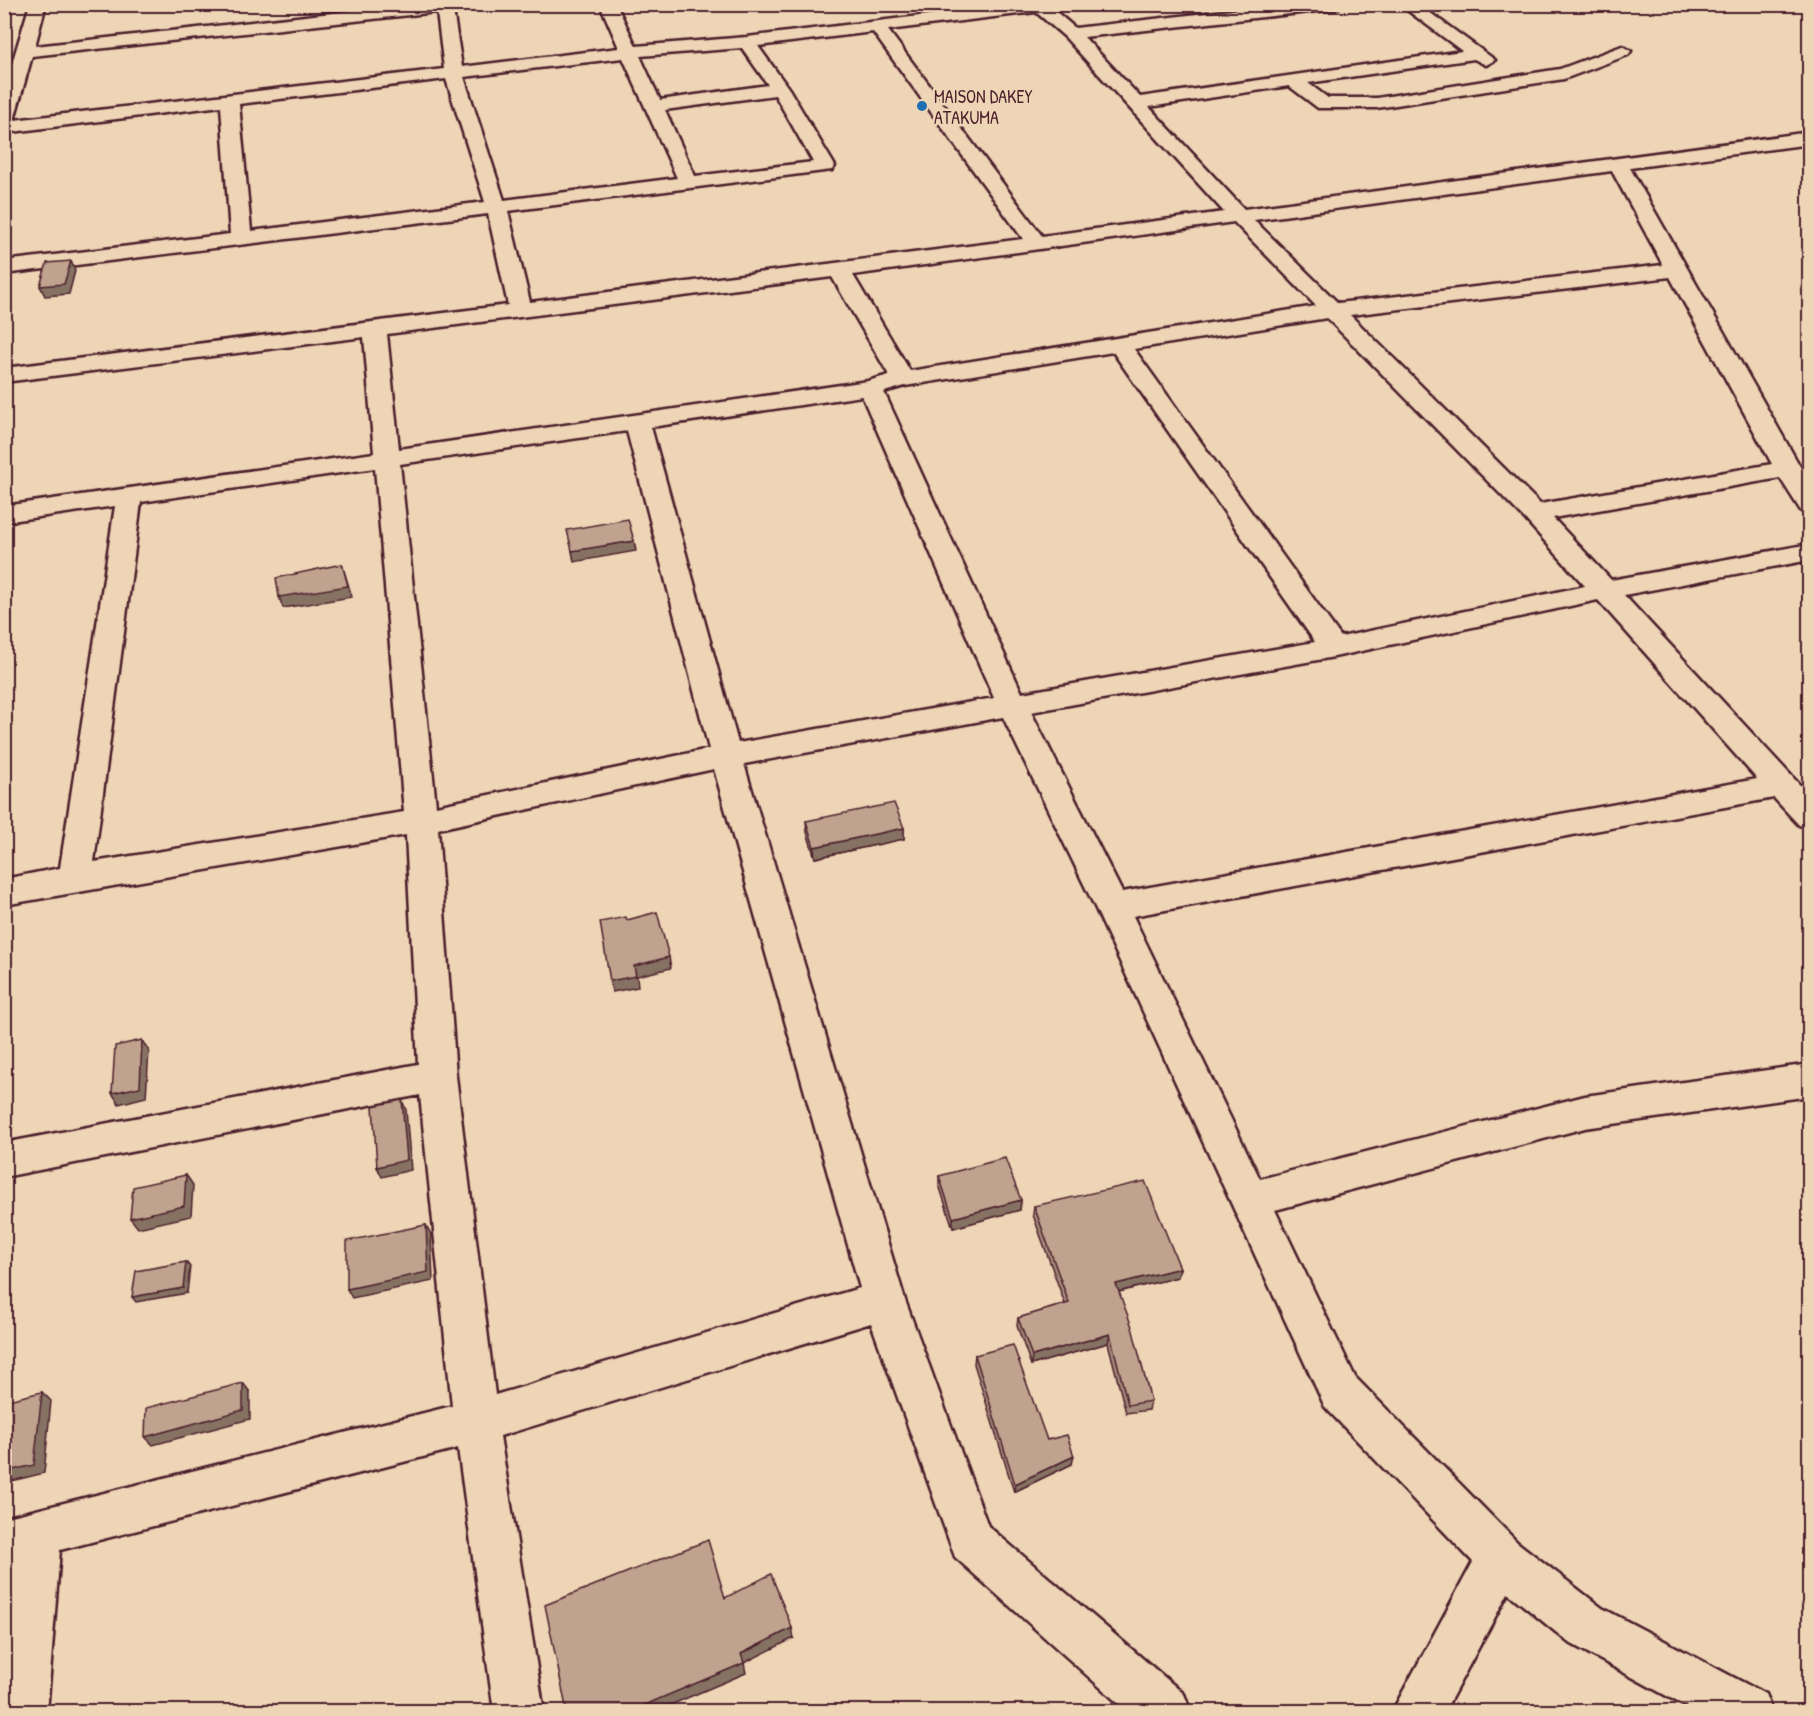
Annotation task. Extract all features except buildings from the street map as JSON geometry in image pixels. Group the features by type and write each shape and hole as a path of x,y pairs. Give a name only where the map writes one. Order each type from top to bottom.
{"street":[{"path":"4,123 38,4"},
{"path":"270,4 272,24"},
{"path":"608,4 689,184"},
{"path":"1206,4 1220,17"},
{"path":"1071,33 1336,4"},
{"path":"1407,4 1475,54 1523,81"},
{"path":"23,52 444,5 454,75 497,208 520,308"},
{"path":"4,128 628,52 747,42 1037,6 1071,33 1239,216 1534,513 1809,817"},
{"path":"876,25 1036,242"},
{"path":"4,268 825,166 780,89 747,42"},
{"path":"1294,81 1324,104 1377,103 1564,74 1622,51"},
{"path":"1135,103 1475,54"},
{"path":"653,106 780,89"},
{"path":"230,102 241,239"},
{"path":"4,375 375,329 520,308 839,270 1619,166 1723,148 1805,145"},
{"path":"1619,166 1786,469 1809,506"},
{"path":"839,270 903,379"},
{"path":"4,514 388,460 870,388 903,379 1334,310 1676,270"},
{"path":"375,329 420,821 437,1076 476,1422 519,1712"},
{"path":"1119,345 1334,648"},
{"path":"870,388 1011,703 1112,907 1340,1392 1501,1558 1585,1625 1747,1712"},
{"path":"637,421 726,756 884,1300 971,1541 1166,1712"},
{"path":"1534,513 1786,469"},
{"path":"75,878 129,496"},
{"path":"4,892 75,878 420,821 726,756 1011,703 1334,648 1606,590 1809,552"},
{"path":"1112,907 1779,786"},
{"path":"4,1160 437,1076"},
{"path":"1250,1199 1585,1112 1809,1080"},
{"path":"22,1712 21,1537 476,1422 884,1300"},
{"path":"1417,1712 1501,1558"}],"place":[{"name":"MAISON DAKEY ATAKUMA","path":"922,106"}]}
